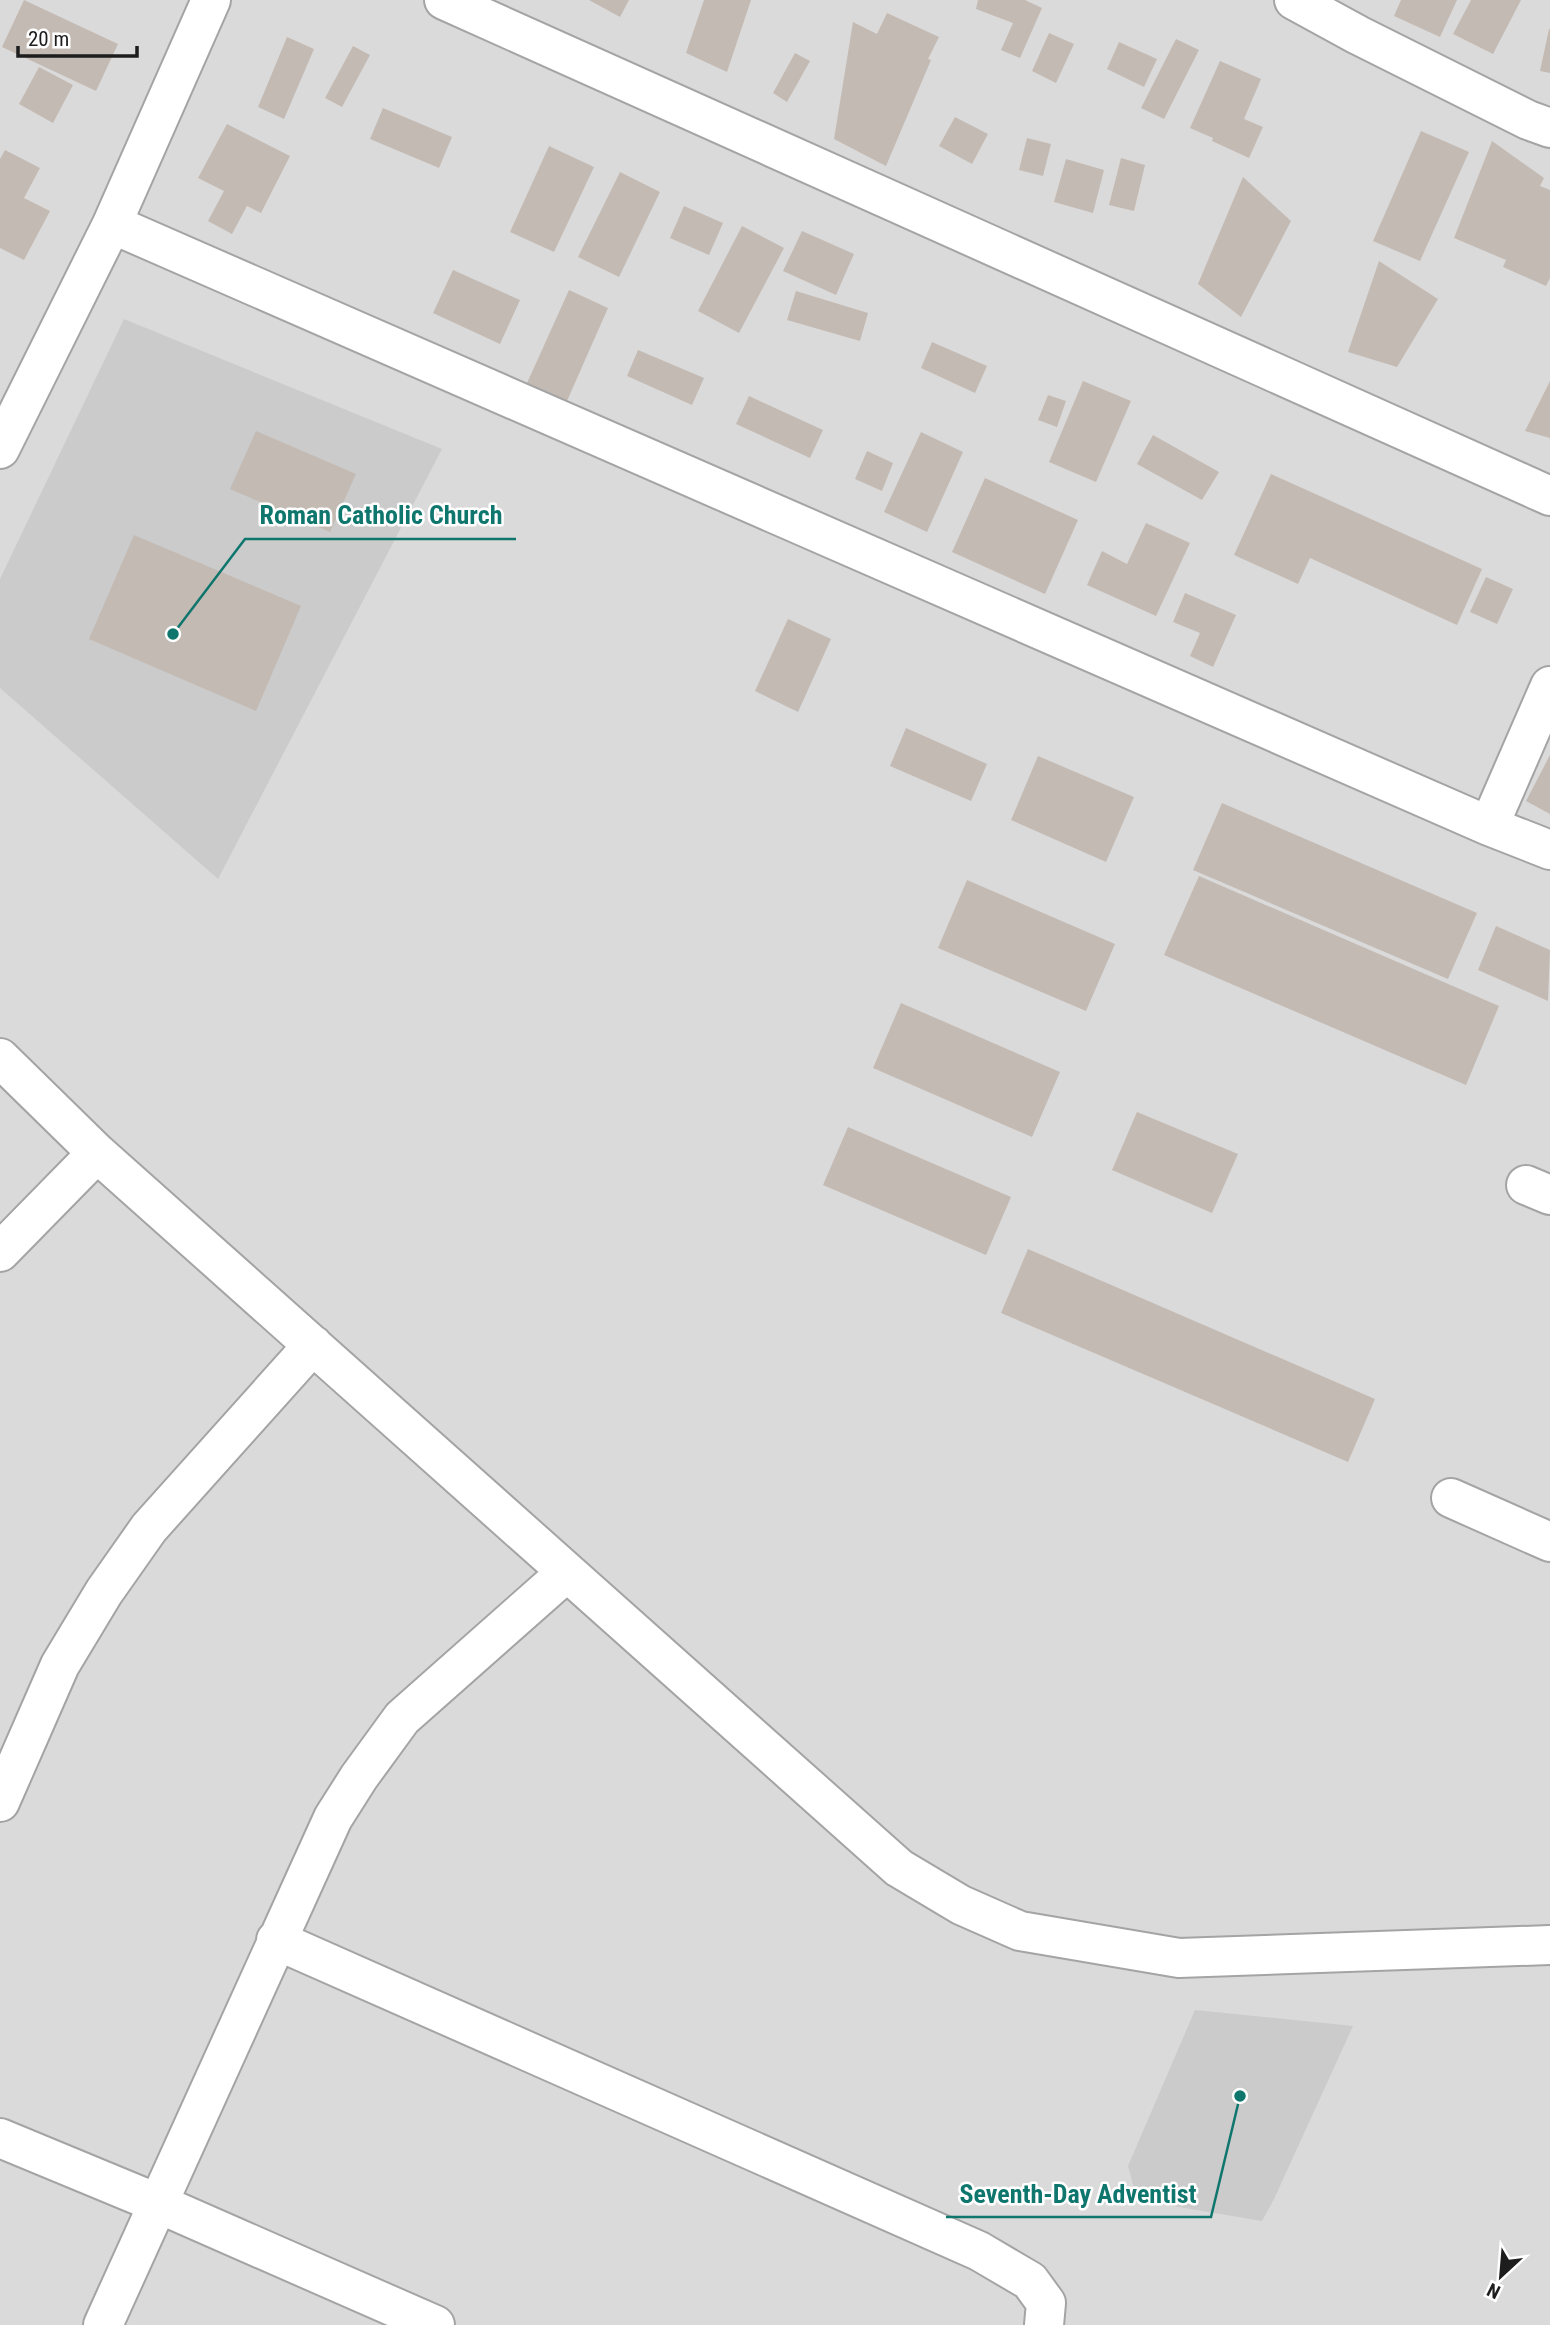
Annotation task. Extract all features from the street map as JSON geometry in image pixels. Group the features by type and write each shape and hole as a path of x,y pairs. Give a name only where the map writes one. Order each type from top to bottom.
{"street":[{"path":"0,449 112,224 211,0"},
{"path":"444,0 1550,496"},
{"path":"1294,0 1528,120 1550,128"},
{"path":"112,224 1489,826 1550,850"},
{"path":"1489,826 1550,686"},
{"path":"0,1058 97,1153 899,1868 961,1905 1020,1931 1179,1958 1550,1945"},
{"path":"0,1252 97,1153"},
{"path":"0,1802 60,1665 104,1592 149,1528 313,1345"},
{"path":"1451,1497 1550,1542"},
{"path":"103,2325 333,1818 402,1718 567,1572"},
{"path":"276,1940 979,2251 1030,2281 1046,2303 1044,2325"},
{"path":"0,2138 157,2203 435,2325"}],"shaded area":[{"path":"0,0 1550,0 1550,2325 0,2325"},
{"path":"124,319 442,449 218,879 0,688 0,579"},
{"path":"1195,2010 1353,2026 1262,2221 1137,2200 1128,2166"}],"building":[{"path":"24,0 118,44 96,91 2,47"},
{"path":"589,0 629,0 620,17"},
{"path":"704,0 751,0 727,72 686,53"},
{"path":"978,0 1025,0 1042,8 1020,58 1001,50 1013,23 976,9"},
{"path":"1401,0 1457,0 1440,37 1394,16"},
{"path":"1471,0 1521,0 1493,54 1453,34"},
{"path":"887,13 939,37 886,166 834,139 853,22 877,34"},
{"path":"1550,29 1550,73 1540,71"},
{"path":"1049,33 1074,44 1056,83 1032,71"},
{"path":"287,37 314,49 284,119 258,107"},
{"path":"1176,39 1199,50 1164,119 1141,108"},
{"path":"1119,42 1157,59 1144,87 1107,69"},
{"path":"353,46 370,55 342,107 325,98"},
{"path":"795,53 810,61 787,102 773,93"},
{"path":"1220,61 1261,79 1244,119 1263,127 1249,158 1190,128"},
{"path":"39,67 73,85 53,123 19,104"},
{"path":"383,108 452,137 439,168 370,139"},
{"path":"955,117 988,134 972,164 939,146"},
{"path":"227,124 290,156 261,213 247,206 232,234 208,221 224,191 198,178"},
{"path":"1421,131 1469,152 1420,261 1373,241"},
{"path":"1027,138 1051,144 1043,176 1019,170"},
{"path":"1492,141 1544,178 1540,186 1550,190 1550,278 1546,286 1503,267 1506,260 1454,238"},
{"path":"549,146 594,167 554,252 510,232"},
{"path":"5,150 40,168 24,198 50,211 24,260 0,248 0,159"},
{"path":"1121,158 1145,165 1134,211 1109,205"},
{"path":"1066,159 1104,170 1093,213 1054,202"},
{"path":"620,172 660,192 619,277 578,257"},
{"path":"1243,177 1291,221 1241,317 1198,284"},
{"path":"684,206 723,223 709,255 670,238"},
{"path":"742,226 784,248 739,333 698,311"},
{"path":"802,231 854,254 836,295 783,271"},
{"path":"1379,261 1438,299 1397,367 1348,352"},
{"path":"453,270 520,300 500,344 433,313"},
{"path":"569,290 608,308 563,410 523,392"},
{"path":"796,291 868,313 860,341 787,320"},
{"path":"932,342 987,366 975,393 921,368"},
{"path":"638,350 704,378 692,405 627,376"},
{"path":"1083,381 1131,401 1096,482 1049,462"},
{"path":"1550,381 1550,438 1525,431"},
{"path":"1048,395 1066,401 1057,427 1038,420"},
{"path":"749,396 823,430 810,458 736,424"},
{"path":"256,431 356,474 330,532 230,489"},
{"path":"921,432 963,452 927,532 884,512"},
{"path":"1153,435 1219,472 1202,500 1137,464"},
{"path":"867,451 893,463 882,491 855,479"},
{"path":"1271,474 1482,569 1457,625 1310,558 1298,584 1234,555"},
{"path":"985,478 1078,520 1045,594 952,552"},
{"path":"1146,523 1190,543 1156,616 1087,585 1102,551 1127,564"},
{"path":"134,535 301,606 256,711 89,639"},
{"path":"1486,577 1513,589 1497,624 1470,612"},
{"path":"1185,593 1236,615 1213,667 1190,656 1200,633 1173,622"},
{"path":"788,619 831,639 798,712 755,691"},
{"path":"906,728 987,764 971,801 890,766"},
{"path":"1550,755 1550,814 1526,801"},
{"path":"1038,756 1134,797 1106,862 1011,820"},
{"path":"1222,803 1477,913 1448,979 1193,870"},
{"path":"1199,876 1499,1006 1466,1085 1164,955"},
{"path":"967,880 1115,944 1086,1011 938,948"},
{"path":"1496,926 1550,950 1548,1001 1478,970"},
{"path":"901,1003 1060,1072 1032,1137 873,1068"},
{"path":"1137,1112 1238,1154 1212,1213 1112,1170"},
{"path":"848,1127 1011,1197 986,1255 823,1185"},
{"path":"1028,1249 1375,1399 1348,1462 1001,1313"}],"place":[{"name":"Roman Catholic Church","path":"173,634"},
{"name":"Seventh-Day Adventist","path":"1240,2096"}]}
